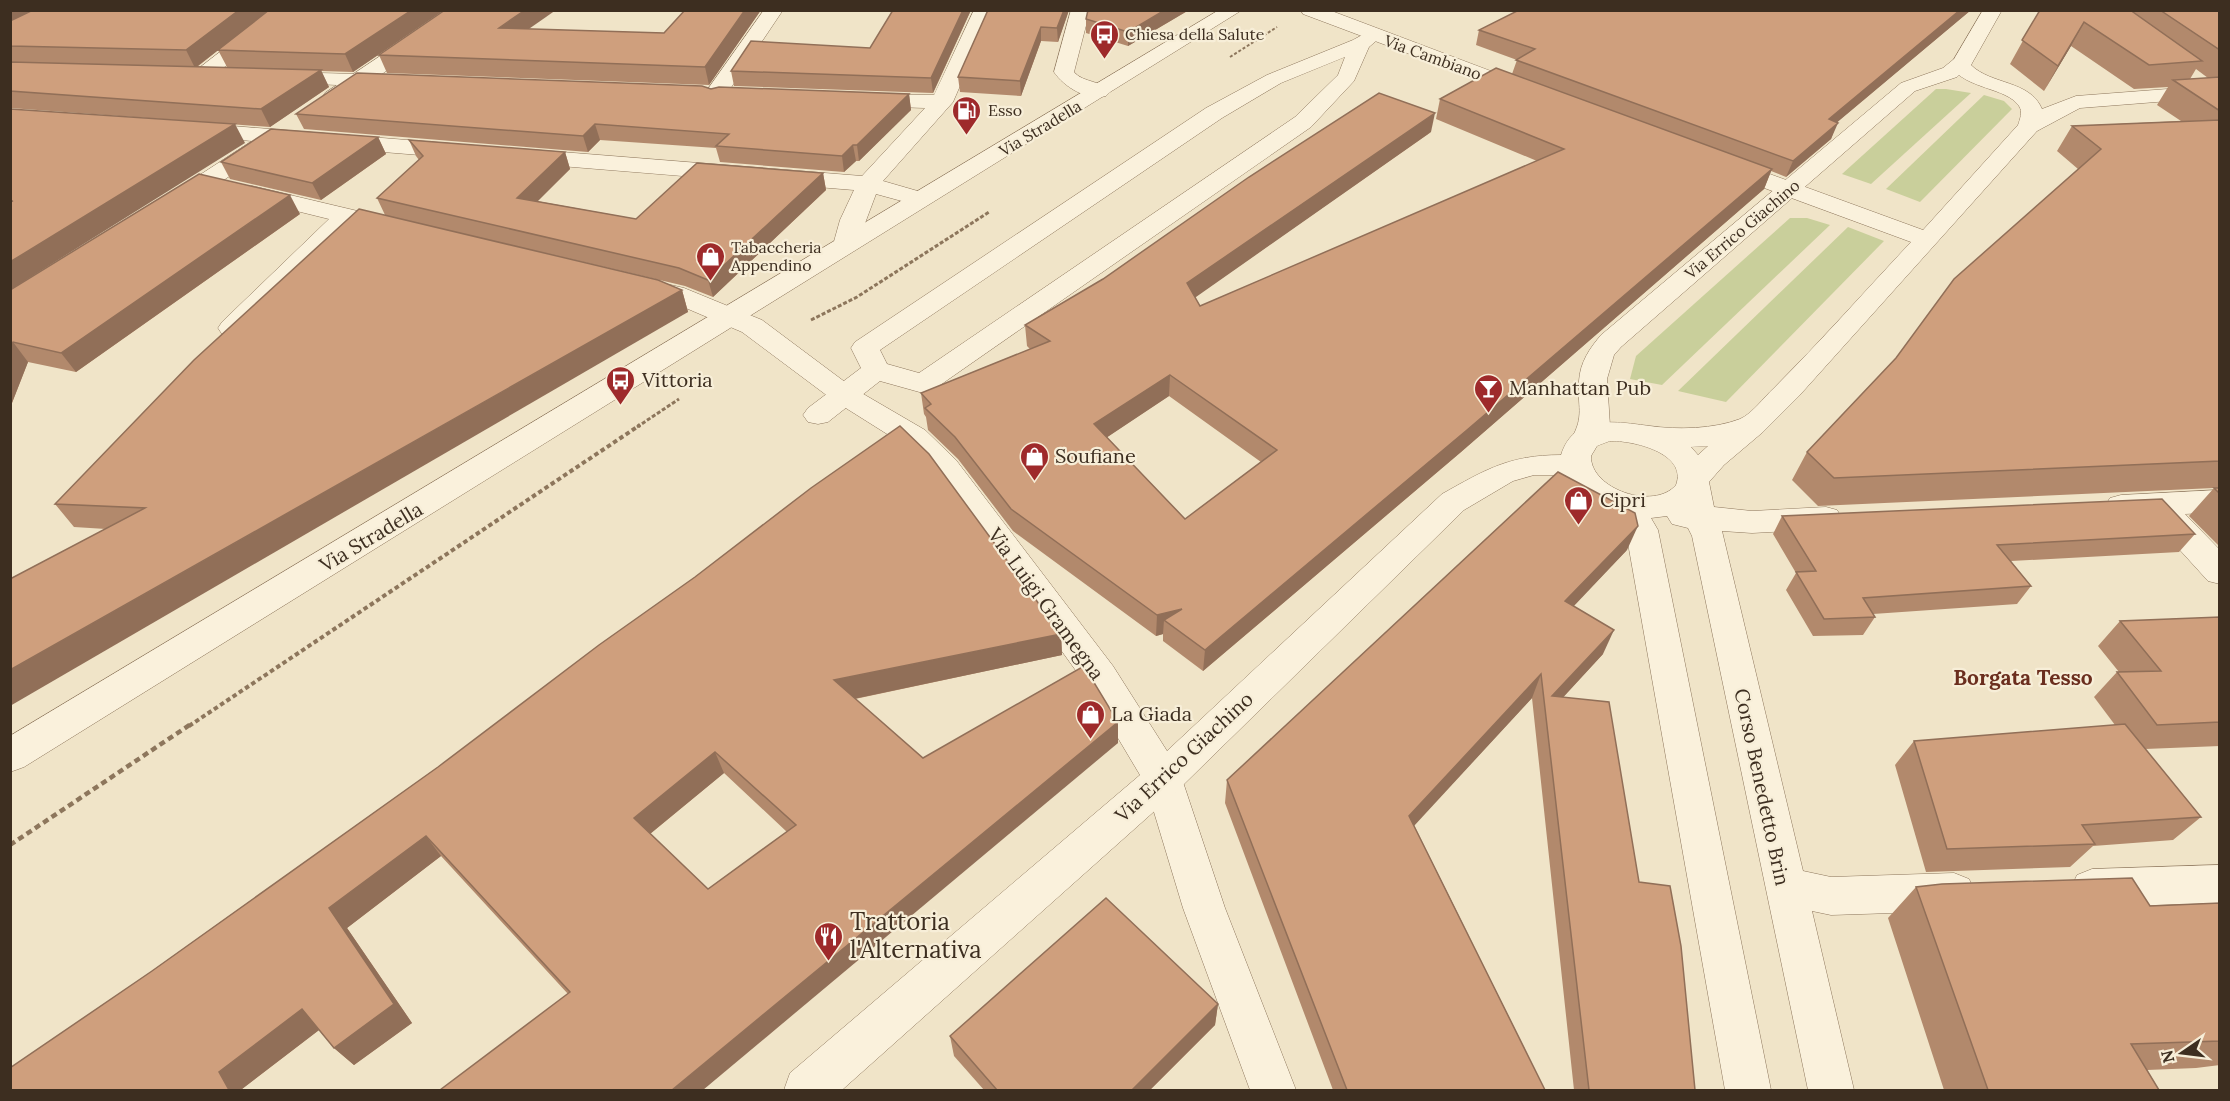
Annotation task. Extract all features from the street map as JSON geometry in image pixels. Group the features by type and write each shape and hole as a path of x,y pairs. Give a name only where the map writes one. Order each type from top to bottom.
{"street":[{"path":"201,76 287,10"},
{"path":"157,213 277,136 464,10"},
{"path":"714,96 774,10"},
{"path":"846,245 852,220 868,184 942,102 984,10"},
{"path":"1081,10 1064,72 1071,81 1099,92"},
{"name":"Via Stradella","path":"10,756 1233,10"},
{"name":"Via Cambiano","path":"1310,10 1367,39 1542,97"},
{"name":"Via Errico Giachino","path":"1581,452 1595,426 1593,379 1596,365 1601,353 1611,341 1908,87 1919,80 1953,72 1989,20 1993,10"},
{"path":"1367,39 1347,77 1303,122 923,384 876,370 865,348 1214,113 1274,79 1367,39"},
{"path":"1961,63 1960,66 1964,72 2014,93 2029,105 2033,118 2029,126"},
{"path":"2189,74 2216,95"},
{"path":"177,75 235,77"},
{"path":"257,78 394,82"},
{"path":"691,94 737,96"},
{"name":"Via Errico Giachino","path":"1698,501 1700,471 1759,420 1927,240 2029,126 2076,102 2216,95"},
{"path":"851,100 942,102"},
{"path":"172,128 480,152"},
{"path":"504,154 868,184 920,200"},
{"path":"1710,160 1927,240"},
{"path":"206,182 414,232"},
{"path":"212,348 346,216"},
{"name":"Via Luigi Gramegna","path":"617,280 675,294 752,326 843,394 914,437 945,467 1100,676 1163,779 1204,908 1273,1090"},
{"path":"818,415 876,370"},
{"name":"Via Errico Giachino","path":"807,1090 1163,779 1453,502 1502,474 1581,452 1600,433 1617,431 1664,438 1704,437 1743,429 1759,420"},
{"name":"Via Errico Giachino","path":"1643,435 1670,447 1683,458 1691,470 1698,501"},
{"path":"1581,452 1588,483 1627,503 1698,501 1752,522 1859,517"},
{"name":"Corso Benedetto Brin","path":"1698,501 1831,1090"},
{"path":"2097,507 2220,501"},
{"path":"1627,503 1626,507 1642,530 1748,1090"},
{"path":"2157,504 2220,572"},
{"path":"2055,889 2220,884"},
{"path":"1784,886 1831,896 1996,891"}],"path":[{"path":"1224,62 1283,23"},
{"path":"770,338 857,297 996,208"},
{"path":"10,845 681,398"}],"green space":[{"path":"1936,89 1971,93 1871,184 1842,174"},
{"path":"1984,95 2004,101 2012,109 1920,202 1886,189"},
{"path":"1790,218 1807,218 1830,225 1662,385 1630,379 1636,356"},
{"path":"1848,227 1884,241 1726,402 1678,391"}],"building":[{"path":"33,10 239,10 186,50 10,46 10,21"},
{"path":"269,10 412,10 345,54 218,50"},
{"path":"445,10 525,10 499,28 664,33 685,10 745,10 705,67 379,55"},
{"path":"893,10 963,10 931,78 731,71 751,41 870,48"},
{"path":"988,10 1064,10 1057,28 1041,27 1020,81 958,77"},
{"path":"1088,10 1165,10 1128,32 1086,19"},
{"path":"1519,10 1960,10 1829,119 1838,123 1793,161 1516,60 1535,49 1479,30"},
{"path":"2040,10 2130,10 2202,61 2149,65 2084,22 2058,66 2022,40"},
{"path":"2160,10 2220,10 2220,50"},
{"path":"10,62 321,70 261,109 10,91"},
{"path":"1496,68 1772,169 1205,650 1164,620 1182,609 1157,615 1011,509 955,437 925,408 931,404 921,393 1050,341 1025,325 1103,279 1249,177 1379,93 1435,113 1187,283 1200,306 1564,149 1440,99","holes":["1170,375 1277,450 1185,519 1094,424"]},
{"path":"357,73 702,86 711,89 719,87 909,94 857,145 853,145 842,156 716,146 729,134 595,124 583,136 296,114"},
{"path":"2220,77 2220,111 2173,80"},
{"path":"10,109 235,124 10,262 10,202 13,201 10,201"},
{"path":"2220,120 2220,461 1834,478 1807,452 1896,358 1954,279 2101,149 2072,126"},
{"path":"271,129 378,137 312,183 221,162"},
{"path":"409,140 565,152 517,198 636,219 697,163 823,173 708,280 679,268 377,198 423,156"},
{"path":"199,174 290,195 61,353 13,342 10,347 10,290"},
{"path":"359,209 658,280 682,290 10,670 10,579 145,508 55,504 194,360"},
{"path":"900,426 929,454 1061,634 834,680 923,758 1084,666 1118,722 672,1090 440,1090 570,992 426,836 329,908 394,1004 334,1048 302,1009 219,1072 229,1090 10,1090 10,1068 152,971 438,767 811,488","holes":["715,752 796,825 708,889 634,818"]},
{"path":"1558,472 1635,513 1638,526 1565,601 1614,630 1552,696 1609,702 1639,882 1670,886 1681,946 1695,1090 1589,1090 1541,674 1409,816 1545,1090 1347,1090 1227,780"},
{"path":"2162,499 2195,534 1997,545 2031,586 1863,598 1875,617 1824,619 1796,572 1816,571 1782,516"},
{"path":"2220,617 2220,722 2157,725 2117,672 2161,671 2120,621"},
{"path":"2125,724 2201,817 2082,825 2095,844 1947,849 1914,741"},
{"path":"2132,878 2150,906 2220,903 2220,1041 2131,1044 2159,1090 1988,1090 1916,887 1942,884"},
{"path":"1106,898 1218,1004 1132,1090 997,1090 950,1036"}],"place":[{"name":"Chiesa della Salute","path":"1104,60"},
{"name":"Esso","path":"967,136"},
{"name":"Tabaccheria Appendino","path":"710,282"},
{"name":"Vittoria","path":"621,406"},
{"name":"Manhattan Pub","path":"1488,414"},
{"name":"Soufiane","path":"1034,482"},
{"name":"Cipri","path":"1579,526"},
{"name":"La Giada","path":"1090,740"},
{"name":"Trattoria l'Alternativa","path":"829,962"}],"district":[{"name":"Borgata Tesso","path":"2023,678"}]}
